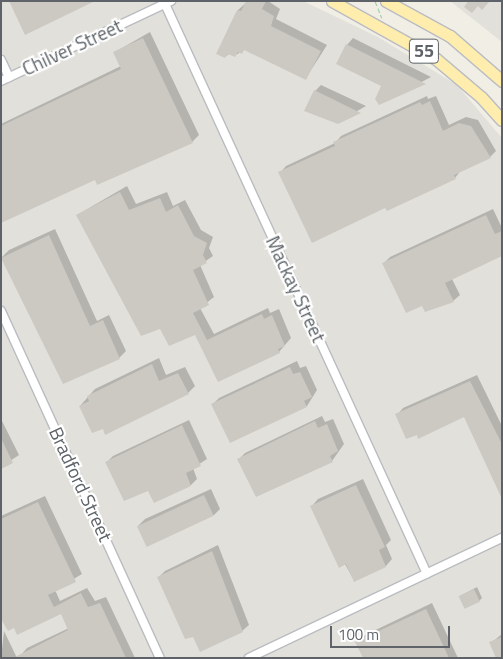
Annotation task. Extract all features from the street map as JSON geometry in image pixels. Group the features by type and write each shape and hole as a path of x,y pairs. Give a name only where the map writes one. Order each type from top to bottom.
{"main road":[{"name":"55","path":"332,1 436,59 481,96 502,120"},
{"name":"55","path":"386,1 450,36 502,81"}],"street":[{"name":"Chilver Street","path":"1,81 168,2"},
{"name":"Mackay Street","path":"168,2 427,574"},
{"path":"1,60 9,77"},
{"name":"Bradford Street","path":"1,311 160,658"},
{"path":"249,658 502,538"}],"shaded area":[{"path":"1,1 303,1 378,37 457,85 502,138 502,658 1,658"},
{"path":"450,1 502,1 502,42"}],"building":[{"path":"9,1 95,1 25,35"},
{"path":"246,1 266,1 262,9 274,16 271,26 321,51 306,80 244,50 242,54 238,52 235,57 228,54 225,58 216,54 237,10 241,11"},
{"path":"468,1 490,1 482,10 478,6 472,13 464,7"},
{"path":"143,38 193,143 97,185 95,180 1,223 1,126 121,69 113,52"},
{"path":"346,44 426,84 379,105 375,99 381,86 336,64"},
{"path":"314,90 361,113 338,124 304,111"},
{"path":"430,101 443,131 459,123 471,126 491,158 454,175 456,179 387,211 385,208 312,243 278,172 335,146 333,142 420,102 422,105"},
{"path":"120,192 129,210 160,198 166,212 178,205 194,236 207,243 203,255 207,263 193,270 209,305 193,313 207,340 262,314 264,319 272,315 285,346 278,349 280,353 218,382 195,335 169,346 160,329 141,336 76,215"},
{"path":"486,215 495,234 502,231 502,256 445,283 454,302 425,312 422,306 406,313 382,263"},
{"path":"49,235 90,326 103,320 120,359 63,384 1,258"},
{"path":"152,364 159,381 178,373 189,394 105,435 103,429 92,433 79,406 89,401 87,396"},
{"path":"290,367 293,374 300,372 312,397 304,401 307,407 230,443 211,404"},
{"path":"470,381 502,444 502,499 464,417 418,439 417,435 406,439 395,414"},
{"path":"315,421 318,428 327,424 338,451 330,456 333,462 256,497 237,459"},
{"path":"182,425 201,466 186,473 191,486 154,503 148,491 124,501 105,462"},
{"path":"1,438 13,463 1,469"},
{"path":"356,485 385,547 379,550 386,567 354,582 346,564 339,568 310,506"},
{"path":"204,495 214,516 147,547 137,526"},
{"path":"38,502 76,582 48,595 54,607 81,593 88,607 100,603 126,658 13,658 68,630 61,614 17,635 14,628 8,631 1,619 1,519"},
{"path":"212,551 243,632 200,652 193,637 185,639 157,577"},
{"path":"474,589 480,602 465,609 459,596"},
{"path":"426,609 449,658 363,658 355,642"},
{"path":"502,637 502,658 496,658 489,642"}]}
